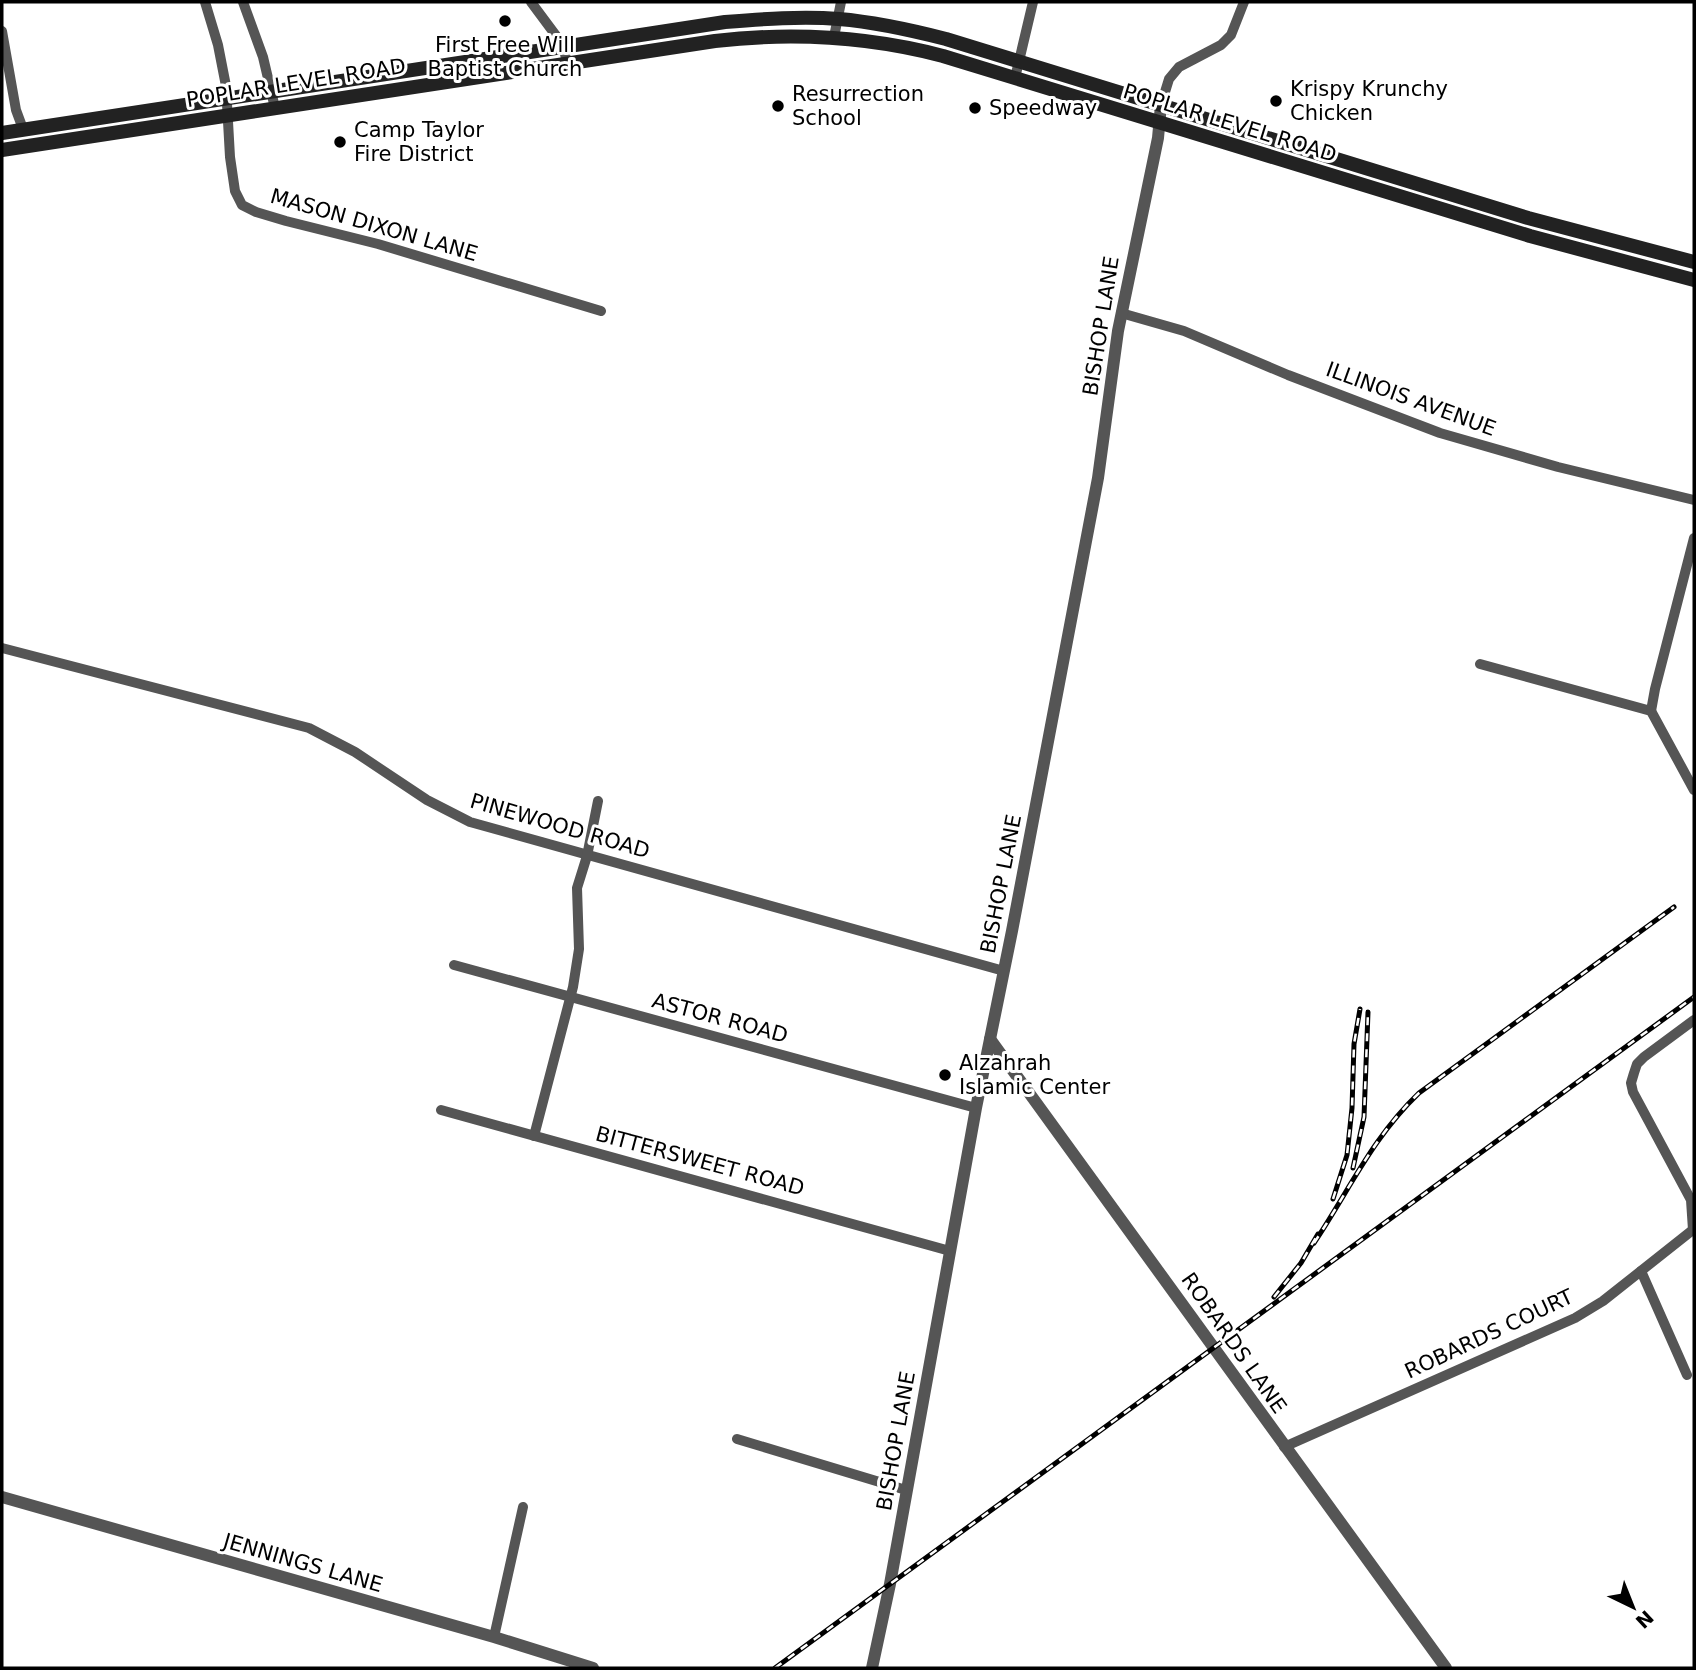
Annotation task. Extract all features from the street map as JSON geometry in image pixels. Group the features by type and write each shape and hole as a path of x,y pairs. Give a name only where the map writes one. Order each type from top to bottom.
{"main road":[{"name":"POPLAR LEVEL ROAD","path":"2,133 725,22 838,19 922,33 1528,218 1694,262"},
{"name":"POPLAR LEVEL ROAD","path":"2,150 749,37 834,37 911,48 1530,236 1694,280"}],"street":[{"name":"MASON DIXON LANE","path":"205,2 218,45 227,98 230,157 236,191 240,202 247,208 286,221 378,244 601,312"},
{"path":"243,2 264,57 275,108"},
{"path":"531,2 563,45 567,63"},
{"path":"834,37 841,2"},
{"path":"1015,78 1033,2"},
{"path":"1161,105 1170,79 1179,67 1221,45 1231,34 1239,20 1244,2"},
{"path":"2,31 16,110 23,129"},
{"name":"BISHOP LANE","path":"872,1668 890,1584 976,1108 1098,478 1121,313 1158,138 1161,105"},
{"name":"ILLINOIS AVENUE","path":"1121,313 1184,331 1440,433 1558,467 1694,500"},
{"path":"1694,538 1651,711 1694,790"},
{"name":"PINEWOOD ROAD","path":"2,648 309,728 327,735 450,813 495,830 1004,971"},
{"path":"1480,664 1651,711"},
{"path":"534,1136 570,996 579,949 577,888 587,856 598,801"},
{"name":"ASTOR ROAD","path":"454,965 976,1108"},
{"path":"1693,1229 1691,1200 1637,1103 1631,1083 1637,1064 1694,1020"},
{"name":"ROBARDS LANE","path":"990,1039 1446,1668"},
{"name":"BITTERSWEET ROAD","path":"441,1110 950,1251"},
{"name":"ROBARDS COURT","path":"1284,1447 1576,1318 1604,1301 1693,1229"},
{"path":"1641,1271 1687,1375"},
{"path":"737,1439 906,1490"},
{"name":"JENNINGS LANE","path":"2,1497 494,1637 593,1668"},
{"path":"494,1637 523,1507"}],"railway":[{"path":"1314,1243 1375,1146 1402,1110 1419,1093 1674,907"},
{"path":"775,1668 1694,997"},
{"path":"1333,1199 1347,1155 1354,1044 1360,1009"},
{"path":"1353,1168 1364,1117 1368,1012"},
{"path":"1274,1297 1301,1263 1318,1234"}],"place":[{"name":"First Free Will Baptist Church","path":"505,21"},
{"name":"Krispy Krunchy Chicken","path":"1276,101"},
{"name":"Resurrection School","path":"778,106"},
{"name":"Speedway","path":"975,108"},
{"name":"Camp Taylor Fire District","path":"340,142"},
{"name":"Alzahrah Islamic Center","path":"945,1075"}]}
